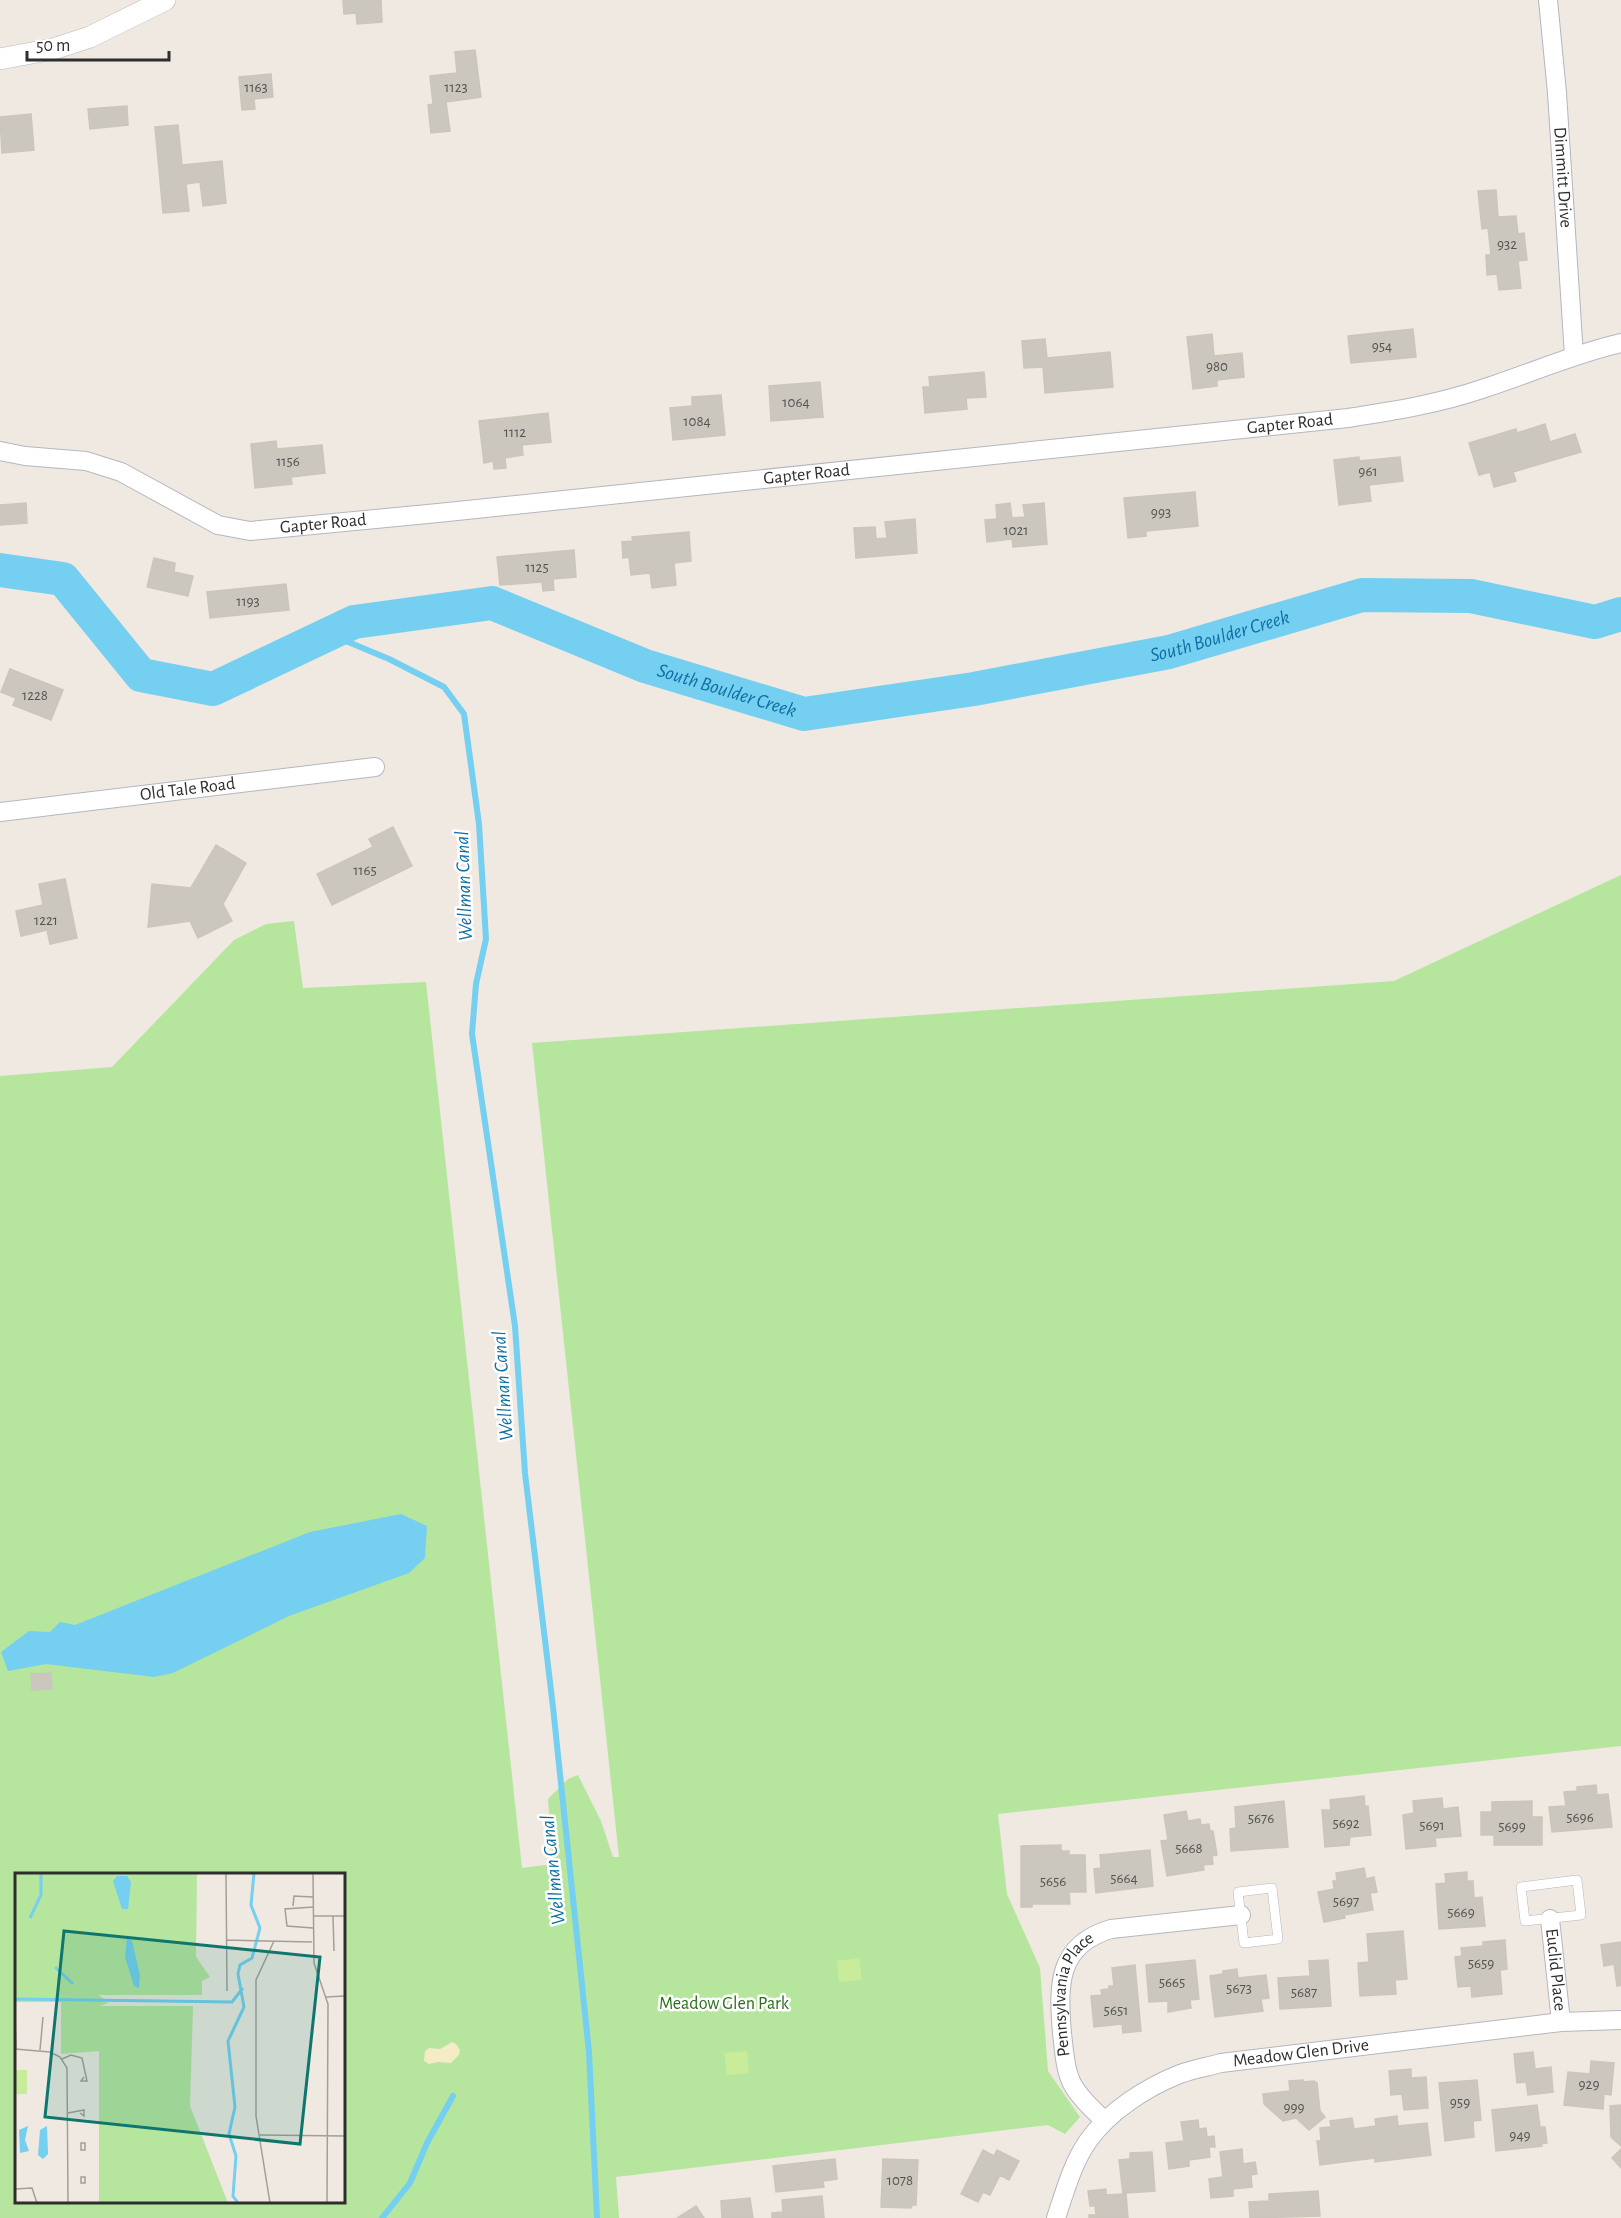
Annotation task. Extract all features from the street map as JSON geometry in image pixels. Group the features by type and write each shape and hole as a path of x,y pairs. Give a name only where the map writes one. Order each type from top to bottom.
{"street":[{"path":"0,59 53,49 90,37 165,0"},
{"name":"Dimmitt Drive","path":"1548,0 1557,93 1574,356"},
{"name":"Gapter Road","path":"0,452 86,462 121,472 218,525 250,531 1348,418 1415,408 1481,390 1574,356 1621,343"},
{"name":"Old Tale Road","path":"0,812 375,767"},
{"name":"Pennsylvania Place","path":"1105,2121 1088,2106 1073,2086 1064,2050 1059,1993 1066,1966 1077,1947 1095,1934 1111,1929 1241,1915"},
{"name":"Euclid Place","path":"1550,1919 1561,2022"},
{"name":"Meadow Glen Drive","path":"1056,2218 1065,2189 1087,2142 1105,2121 1142,2092 1181,2073 1221,2063 1561,2022 1621,2020"}],"lane":[{"path":"1576,1880 1581,1915 1550,1919 1525,1921 1521,1887 1576,1880"},
{"path":"1272,1888 1278,1939 1244,1943 1241,1915 1238,1892 1272,1888"}],"green space":[{"name":"Meadow Glen Park","path":"1621,875 1621,1746 998,1814 1007,1894 1040,1968 1048,2071 1080,2117 1065,2134 1048,2125 616,2177 619,2218 0,2218 0,1076 112,1067 234,940 266,924 294,921 303,988 426,982 522,1868 553,1864 548,1799 568,1779 578,1775 601,1821 613,1857 619,1857 532,1043 1394,981"},
{"path":"859,1958 862,1980 839,1982 837,1961"},
{"path":"747,2051 749,2073 727,2075 724,2053"}],"sand":[{"path":"452,2042 460,2050 459,2055 451,2063 429,2064 424,2061 425,2051 429,2048 440,2049"}],"water":[{"path":"401,1514 427,1526 425,1558 409,1573 289,1616 173,1673 154,1677 46,1664 8,1671 1,1652 29,1631 50,1632 60,1622 75,1625 310,1532"}],"building":[{"path":"343,0 381,0 382,22 357,24 356,13 344,14"},
{"path":"475,50 481,97 446,102 450,131 431,133 428,105 433,104 430,76 457,73 455,52"},
{"path":"271,74 273,97 254,99 255,109 242,110 239,77"},
{"path":"127,106 128,125 90,129 88,109"},
{"path":"31,114 34,150 2,153 0,117"},
{"path":"178,125 182,165 222,161 226,203 203,206 200,182 186,184 189,211 163,213 155,127"},
{"path":"1496,190 1498,217 1516,216 1518,234 1524,233 1527,260 1518,261 1521,288 1499,290 1497,274 1487,275 1486,255 1491,255 1488,228 1482,229 1478,191"},
{"path":"1413,329 1416,357 1351,363 1348,336"},
{"path":"1212,334 1214,356 1242,353 1244,377 1217,380 1217,386 1193,389 1187,337"},
{"path":"1045,339 1047,358 1110,352 1113,387 1045,393 1043,367 1024,368 1022,341"},
{"path":"984,372 986,397 966,398 967,409 925,413 923,387 930,387 929,377"},
{"path":"820,382 823,417 771,421 769,386"},
{"path":"721,395 725,435 673,440 670,408 692,406 692,397"},
{"path":"548,413 551,442 522,445 523,455 505,458 506,468 494,469 493,461 484,463 479,421"},
{"path":"1545,424 1550,442 1575,434 1581,452 1513,472 1516,481 1494,487 1490,472 1479,475 1469,443 1516,429 1517,433"},
{"path":"276,441 277,449 322,445 325,473 291,477 292,484 255,488 251,444"},
{"path":"1359,457 1359,461 1400,457 1403,481 1369,485 1371,501 1339,505 1334,460"},
{"path":"1195,492 1198,526 1146,531 1146,536 1128,538 1124,498"},
{"path":"26,503 27,523 0,525 0,505"},
{"path":"1010,503 1012,518 1025,517 1023,505 1044,503 1047,544 1013,547 1012,539 987,542 985,520 997,519 996,505"},
{"path":"915,519 917,553 856,558 854,528 875,527 876,539 887,538 885,522"},
{"path":"689,532 691,561 674,563 676,585 652,588 650,573 631,575 629,557 623,558 622,542 633,541 632,537"},
{"path":"574,550 576,577 553,579 554,590 543,591 542,582 500,585 497,557"},
{"path":"154,558 175,563 174,572 193,576 188,596 147,587"},
{"path":"286,584 289,610 210,618 207,592"},
{"path":"10,669 63,690 51,720 13,705 16,698 1,692"},
{"path":"393,827 412,866 332,905 317,874 373,847 369,839"},
{"path":"216,845 246,863 223,904 232,921 198,938 190,921 148,927 152,884 191,888"},
{"path":"65,879 77,938 50,944 47,930 21,936 16,911 43,905 39,884"},
{"path":"51,1673 52,1689 32,1690 31,1674"},
{"path":"1596,1785 1597,1795 1608,1794 1612,1827 1552,1832 1549,1807 1566,1806 1564,1792 1577,1791 1577,1787"},
{"path":"1364,1796 1365,1807 1368,1806 1371,1835 1350,1837 1349,1845 1325,1847 1322,1810 1331,1810 1330,1800"},
{"path":"1442,1798 1443,1809 1458,1807 1461,1836 1435,1838 1436,1846 1406,1849 1403,1815 1414,1813 1413,1801"},
{"path":"1284,1801 1288,1847 1231,1851 1230,1829 1236,1828 1235,1807"},
{"path":"1532,1801 1532,1817 1542,1817 1542,1845 1494,1845 1494,1835 1481,1835 1481,1812 1492,1812 1492,1802"},
{"path":"1186,1811 1188,1821 1200,1819 1201,1825 1209,1824 1210,1831 1213,1831 1217,1855 1212,1856 1213,1864 1203,1865 1204,1870 1167,1876 1161,1841 1168,1840 1164,1815"},
{"path":"1061,1845 1061,1851 1069,1851 1069,1855 1085,1855 1086,1892 1069,1892 1070,1904 1032,1904 1032,1907 1021,1907 1021,1846"},
{"path":"1150,1850 1153,1886 1096,1893 1094,1869 1101,1868 1100,1855"},
{"path":"1364,1868 1366,1879 1374,1877 1377,1892 1370,1893 1373,1910 1344,1915 1345,1918 1324,1922 1318,1892 1334,1889 1333,1881 1337,1881 1336,1873"},
{"path":"1467,1872 1467,1881 1473,1881 1474,1898 1482,1897 1485,1926 1439,1929 1436,1884 1446,1883 1445,1874"},
{"path":"1403,1931 1407,1979 1395,1980 1396,1994 1360,1996 1358,1963 1369,1962 1367,1934"},
{"path":"1505,1940 1507,1969 1500,1970 1502,1994 1472,1997 1471,1986 1458,1987 1455,1957 1462,1956 1461,1948 1483,1946 1483,1942"},
{"path":"1621,1942 1621,1985 1617,1986 1614,1964 1604,1966 1601,1945"},
{"path":"1195,1960 1199,1999 1190,2000 1191,2008 1168,2012 1168,2001 1149,2002 1146,1965"},
{"path":"1328,1960 1331,2006 1280,2009 1278,1978 1310,1976 1309,1961"},
{"path":"1135,1965 1141,2031 1123,2033 1122,2024 1094,2027 1091,1996 1102,1995 1101,1990 1114,1986 1112,1968"},
{"path":"1237,1969 1238,1978 1266,1975 1269,1998 1261,1999 1263,2011 1215,2017 1210,1976"},
{"path":"1533,2052 1535,2069 1551,2067 1553,2092 1528,2095 1526,2082 1517,2083 1514,2054"},
{"path":"1591,2061 1614,2063 1611,2095 1604,2094 1603,2109 1564,2105 1568,2072 1590,2074"},
{"path":"1411,2069 1411,2078 1426,2077 1428,2108 1404,2110 1402,2094 1391,2095 1389,2071"},
{"path":"1303,2080 1303,2082 1317,2083 1320,2111 1325,2117 1309,2130 1296,2118 1283,2121 1264,2104 1263,2094 1290,2091 1289,2081"},
{"path":"1477,2080 1481,2120 1473,2121 1474,2137 1445,2141 1439,2083"},
{"path":"1537,2105 1540,2127 1545,2127 1547,2143 1541,2144 1542,2146 1496,2151 1492,2110"},
{"path":"1621,2105 1621,2146 1611,2137 1610,2106"},
{"path":"1397,2116 1398,2126 1427,2123 1431,2155 1375,2162 1375,2158 1320,2165 1317,2141 1321,2141 1320,2128 1331,2127 1330,2121 1352,2118 1354,2129 1376,2126 1375,2119"},
{"path":"1198,2120 1199,2129 1206,2128 1207,2137 1214,2136 1215,2147 1209,2147 1210,2157 1189,2160 1189,2166 1169,2169 1166,2143 1184,2141 1181,2122"},
{"path":"1242,2149 1243,2164 1255,2162 1257,2174 1251,2175 1252,2187 1233,2189 1233,2196 1211,2198 1209,2179 1223,2177 1220,2152"},
{"path":"1621,2149 1621,2168 1612,2158"},
{"path":"983,2150 994,2156 997,2150 1019,2161 1009,2180 1000,2175 990,2195 983,2192 978,2202 961,2194"},
{"path":"1152,2152 1155,2191 1126,2193 1128,2218 1089,2218 1089,2215 1096,2215 1095,2206 1090,2206 1088,2191 1106,2189 1106,2195 1123,2194 1119,2160 1130,2159 1130,2153"},
{"path":"835,2159 837,2179 823,2181 824,2187 776,2192 773,2166"},
{"path":"883,2159 918,2160 916,2205 912,2205 911,2208 881,2207"},
{"path":"1318,2191 1320,2216 1250,2218 1249,2202 1269,2201 1269,2194"},
{"path":"822,2196 824,2218 772,2218 772,2213 783,2212 782,2200"},
{"path":"750,2198 753,2218 722,2218 721,2201"},
{"path":"696,2206 704,2218 677,2218"}],"waterway":[{"name":"South Boulder Creek","path":"0,570 63,579 141,675 213,689 354,622 492,603 645,666 804,714 974,689 1169,652 1362,595 1471,596 1595,622 1621,614"},
{"name":"Wellman Canal","path":"329,634 389,659 444,687 464,714 479,824 486,939 476,984 472,1034 515,1326 525,1473 553,1707 589,2052 597,2218"},
{"path":"382,2218 410,2183 427,2143 453,2096"}]}
